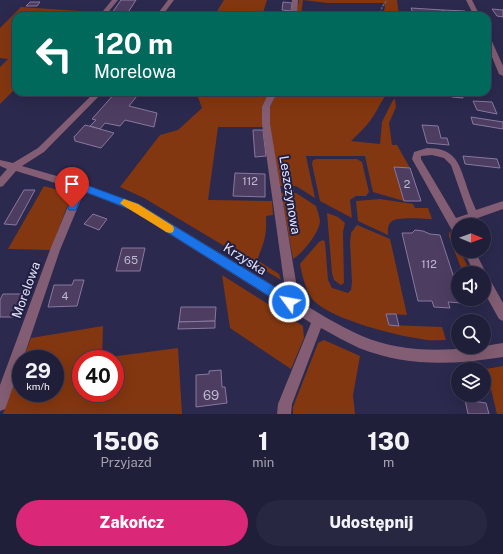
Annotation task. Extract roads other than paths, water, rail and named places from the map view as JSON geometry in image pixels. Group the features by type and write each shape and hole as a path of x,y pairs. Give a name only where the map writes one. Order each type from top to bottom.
{"street":[{"path":"105,12 115,0"},
{"path":"162,12 171,0"},
{"path":"294,12 295,0"},
{"path":"469,0 475,12"},
{"path":"491,46 503,74"},
{"path":"0,183 14,167 41,150 95,96"},
{"name":"Leszczynowa","path":"271,96 266,108 266,124 290,282 289,302"},
{"path":"451,218 416,159 418,154 431,151 448,156 454,163 467,203 474,216"},
{"name":"Krzyska","path":"0,163 81,187 135,207 318,320 361,342 394,352 414,356 449,357 503,350"},
{"name":"Morelowa","path":"0,404 55,250 81,187"},
{"path":"471,218 503,205"},
{"path":"491,293 503,315"},
{"path":"284,414 285,404 318,320"}]}
